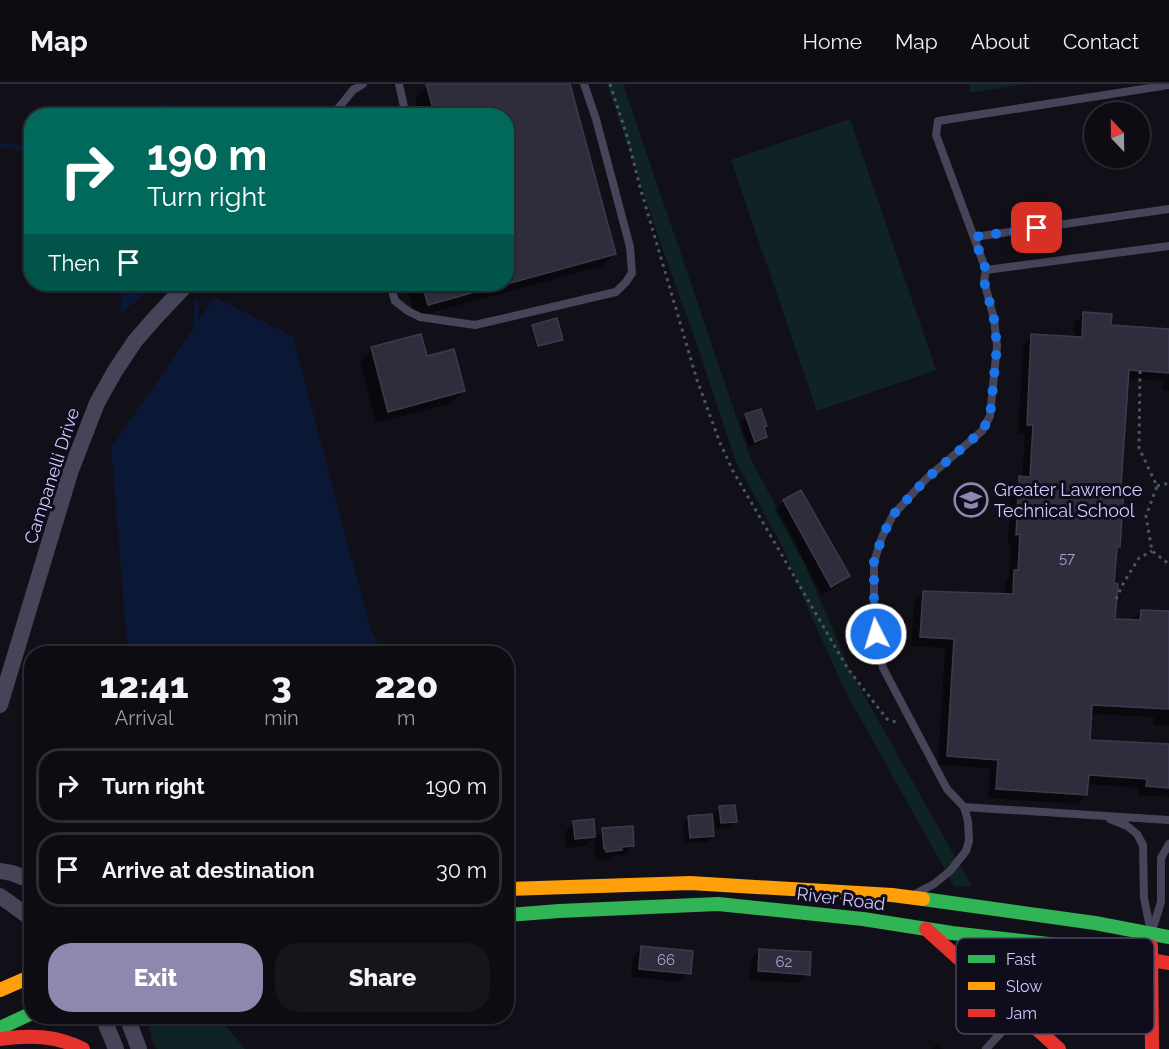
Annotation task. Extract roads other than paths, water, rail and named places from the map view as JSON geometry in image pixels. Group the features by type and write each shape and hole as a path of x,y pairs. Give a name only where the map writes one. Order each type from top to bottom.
{"main road":[{"name":"River Road","path":"514,889 690,883 892,895 1095,923 1169,937"},
{"name":"River Road","path":"514,915 718,904 863,919 996,938"},
{"path":"925,928 956,956"},
{"path":"1151,934 1151,938"},
{"name":"River Road","path":"1154,961 1169,963"},
{"path":"0,990 24,980"},
{"path":"0,1028 24,1017"},
{"path":"1042,1034 1059,1049"},
{"path":"1152,1034 1152,1049"},
{"path":"0,1039 39,1036 68,1042 83,1049"}],"street":[{"name":"Campanelli Drive","path":"0,705 71,470 97,403 135,341 180,291"},
{"path":"0,871 24,878"},
{"path":"0,896 24,913"},
{"path":"106,1024 116,1049"},
{"path":"130,1024 139,1049"}],"lane":[{"path":"338,108 353,90 363,84"},
{"path":"399,84 404,108"},
{"path":"392,291 395,301 420,317 475,325 616,292 626,282 632,273 630,247 596,119 584,84"},
{"path":"909,897 934,884 950,872 966,851 969,841 968,821 964,807 947,789 883,668 876,634 874,562 882,537 893,515 926,479 982,431 990,417 997,346 994,319 984,281 986,270 936,135 938,121 1169,85"},
{"path":"974,237 1169,209"},
{"path":"986,270 1169,246"},
{"path":"964,807 1169,820"},
{"path":"1104,816 1127,825 1137,834 1143,845 1144,898 1151,934"},
{"path":"1151,934 1161,902 1161,858 1169,844"},
{"path":"986,1049 1000,1034"}],"water":[{"path":"164,103 176,108 152,108"},
{"path":"122,291 148,291 120,314"},
{"path":"215,297 293,337 370,628 379,646 127,646 111,448"}],"waterway":[{"path":"0,145 24,148"},
{"path":"195,331 197,302"}],"place":[{"name":"Greater Lawrence Technical School","path":"971,500"}]}
